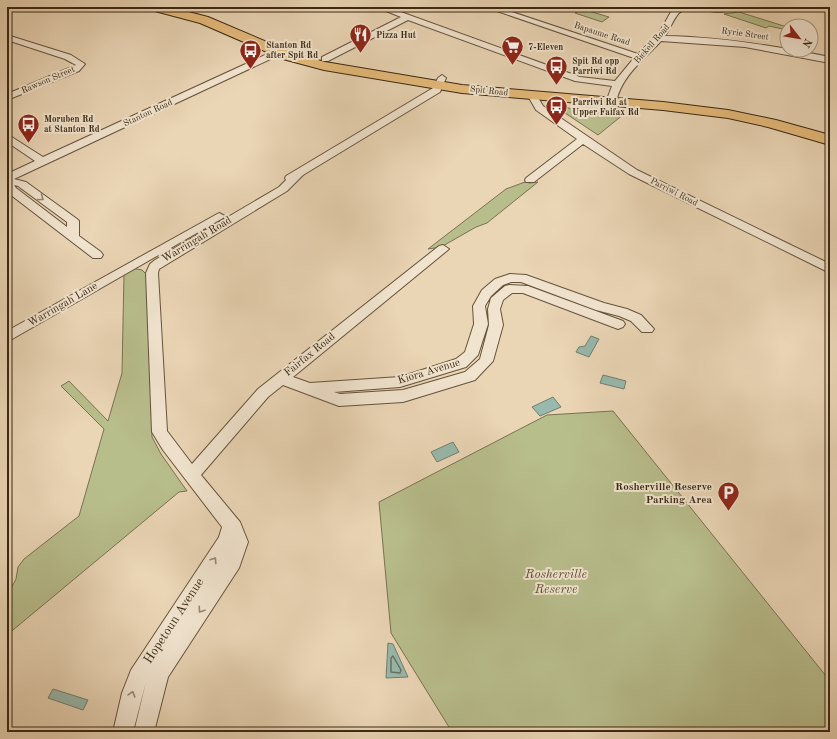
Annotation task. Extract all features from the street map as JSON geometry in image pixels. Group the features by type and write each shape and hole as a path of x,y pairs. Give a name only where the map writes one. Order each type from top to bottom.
{"highway":[{"name":"Spit Road","path":"158,7 208,22 324,66 533,96 614,94 663,106 734,115 797,130 830,140"},
{"name":"Spit Road","path":"188,7 222,17 284,50 441,82 614,94 686,102 746,110 795,121 830,132"}],"street":[{"path":"380,7 578,79 614,94"},
{"name":"Bapaume Road","path":"489,7 641,58"},
{"name":"Bickell Road","path":"614,94 671,22 675,12 683,9 715,10 731,7"},
{"path":"325,59 408,18"},
{"name":"Ryrie Street","path":"671,22 678,31 704,38 763,46 830,60"},
{"name":"Rawson Street","path":"7,37 68,57 81,64 76,69 7,97"},
{"name":"Ryrie Street","path":"659,38 704,38"},
{"name":"Stanton Road","path":"7,180 284,50"},
{"name":"Warringah Road","path":"119,273 277,183 298,174 437,90 441,82"},
{"name":"Parriwi Road","path":"533,96 539,108 583,140 633,172 830,269"},
{"path":"7,137 43,162"},
{"path":"530,180 583,140"},
{"name":"Warringah Road","path":"160,432 151,288 153,269 163,260 283,189 298,174"},
{"path":"7,180 11,190 97,255"},
{"name":"Fairfax Road","path":"191,476 263,393 443,249"},
{"name":"Warringah Lane","path":"7,337 119,273"},
{"name":"Kiora Avenue","path":"309,388 400,382 461,363 471,354 481,324 479,306 486,293 499,282 510,278 522,278 601,307 622,312 636,318 647,329"},
{"name":"Kiora Avenue","path":"280,378 339,400 403,396 470,376 486,362 496,325 494,309 497,298 509,289 524,290 618,324"},
{"name":"Hopetoun Avenue","path":"144,732 155,684 161,670 233,562 239,542 238,534 234,526 191,476 168,446 160,432"},
{"name":"Hopetoun Avenue","path":"123,732 132,692 138,678 228,540 231,526 225,516"}],"green space":[{"path":"582,9 609,17 602,22 575,13"},
{"path":"739,12 779,24 779,28 769,26 766,28 724,14"},
{"path":"559,105 575,110 624,114 598,135 556,107"},
{"path":"525,182 538,182 487,223 476,227 441,247 428,249 506,189"},
{"path":"132,268 142,270 147,275 152,437 161,454 187,491 179,492 7,635 7,596 16,579 18,567 24,559 79,516 104,429 61,386 69,381 108,421 122,373 124,273"},
{"name":"Rosherville Reserve","path":"613,411 830,681 830,732 452,732 391,633 379,502 547,415"}],"water":[{"path":"591,336 599,339 589,357 576,352 579,347 585,346"},
{"path":"603,375 626,381 624,389 600,383"},
{"path":"553,397 561,407 540,416 532,407"},
{"path":"453,442 459,452 437,462 431,452"},
{"path":"388,643 393,644 408,677 386,678"},
{"path":"53,689 88,700 83,710 48,698"}],"place":[{"name":"Pizza Hut","path":"360,54"},
{"name":"7-Eleven","path":"513,66"},
{"name":"Stanton Rd after Spit Rd","path":"251,70"},
{"name":"Spit Rd opp Parriwi Rd","path":"557,86"},
{"name":"Parriwi Rd at Upper Faifax Rd","path":"556,126"},
{"name":"Moruben Rd at Stanton Rd","path":"29,144"},
{"name":"Rosherville Reserve Parking Area","path":"728,512"}]}
